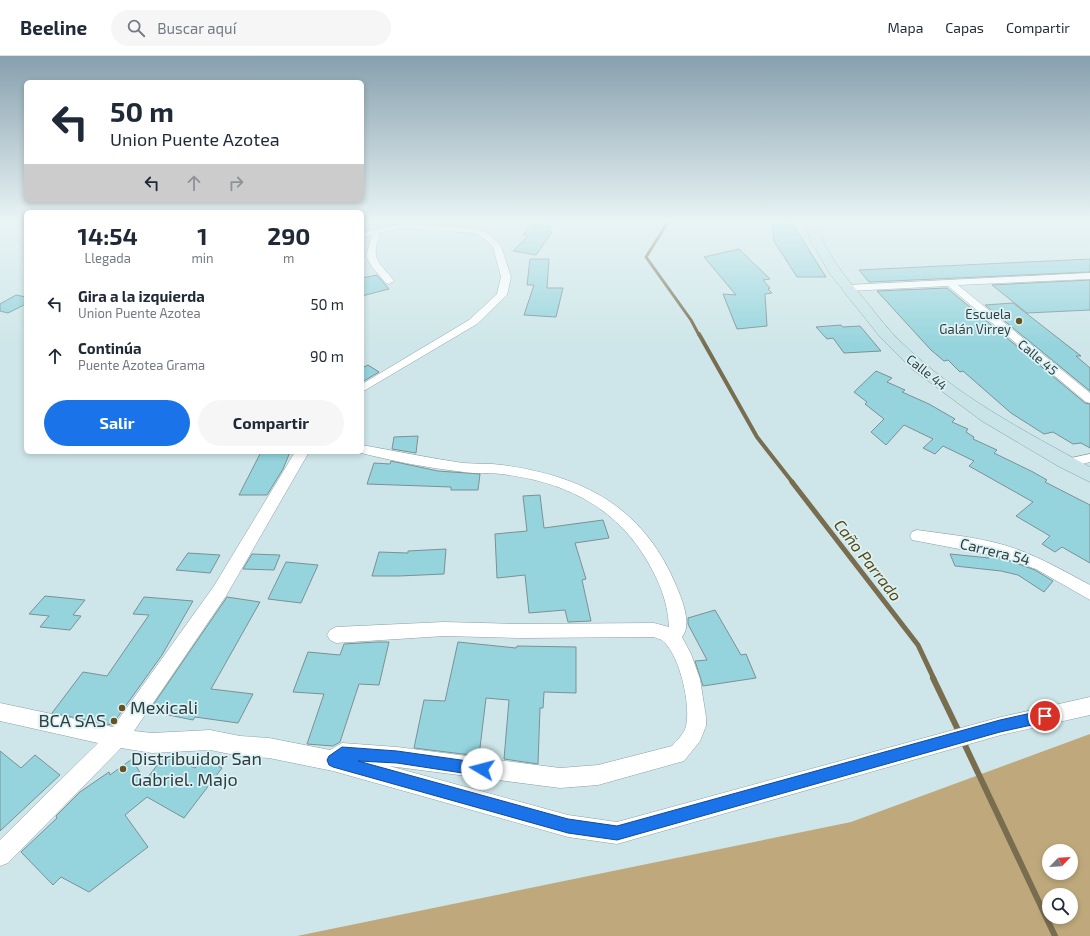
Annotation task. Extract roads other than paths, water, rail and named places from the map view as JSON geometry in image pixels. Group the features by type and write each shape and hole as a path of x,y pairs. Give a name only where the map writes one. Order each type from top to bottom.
{"main road":[{"name":"Calle 44","path":"831,263 848,288 895,344 934,378 997,422 1090,475"}],"street":[{"path":"375,263 389,281"},
{"path":"364,388 473,322 502,295 506,276 502,263"},
{"path":"848,288 1090,276"},
{"name":"Calle 45","path":"950,283 1090,399"},
{"path":"364,449 462,468 499,469 534,475 568,485 597,498 609,506 639,535 662,572 674,602 678,621 678,629 671,637"},
{"path":"0,856 117,738 220,591 301,454"},
{"path":"1067,463 1090,458"},
{"name":"Carrera 54","path":"917,536 972,544 1004,552 1041,565 1090,593"},
{"path":"333,760 342,753 397,757 560,778 598,775 677,754 693,735 697,713 685,659 671,637 654,630 521,631 444,629 336,635"},
{"path":"0,712 117,738 152,743 210,740 240,746 269,748 333,760 568,826 617,833 1000,726 1090,706"}],"waterway":[{"name":"Caño Parrado","path":"650,263 691,320 699,335"},
{"name":"Caño Parrado","path":"699,334 757,437 793,483"},
{"name":"Caño Parrado","path":"792,482 918,645 934,679"},
{"name":"Caño Parrado","path":"933,678 960,734"},
{"name":"Caño Parrado","path":"963,741 1055,936"}],"place":[{"name":"Escuela Galán Virrey","path":"1019,321"},
{"name":"Mexicali","path":"122,708"},
{"name":"BCA SAS","path":"114,721"},
{"name":"Distribuidor San Gabriel. Majo","path":"123,769"}]}
